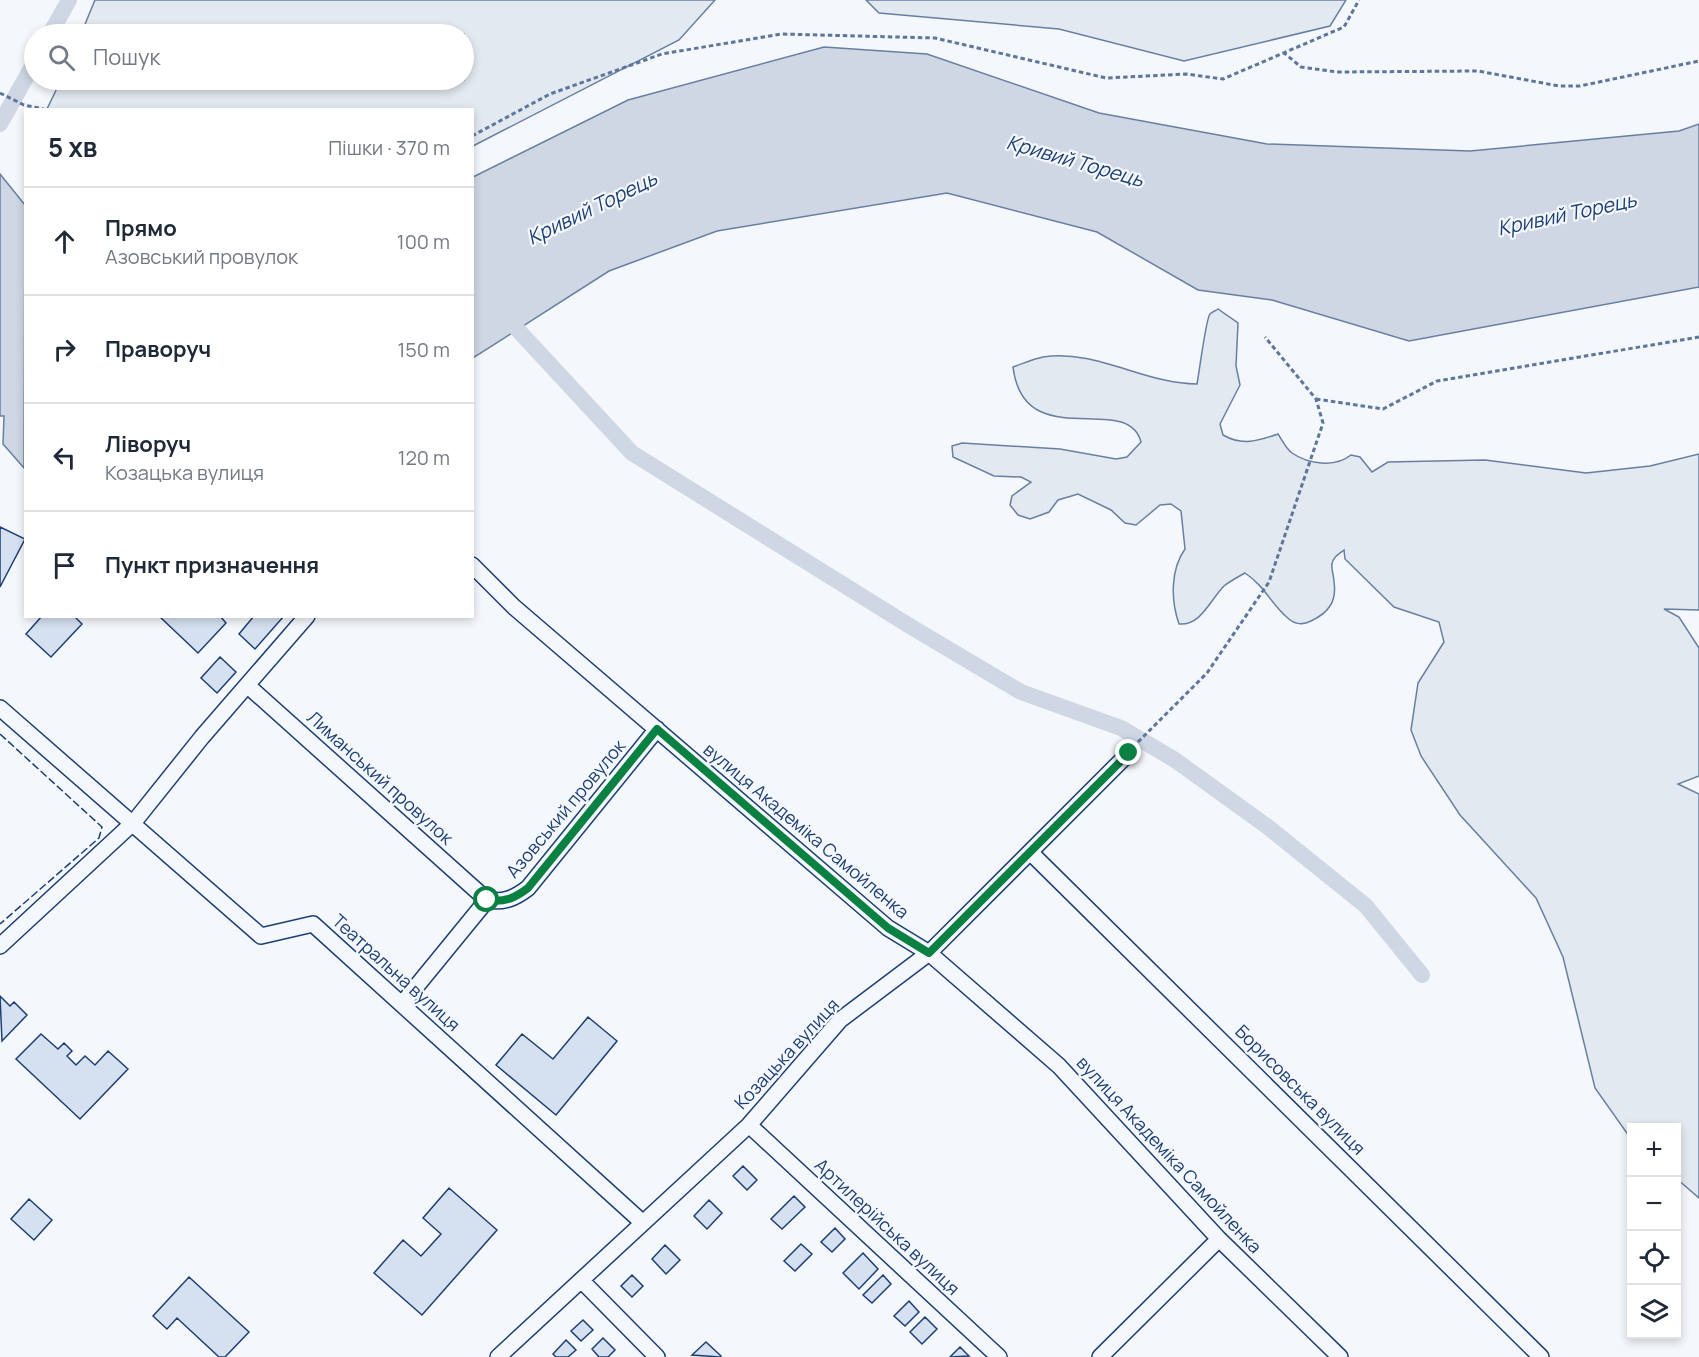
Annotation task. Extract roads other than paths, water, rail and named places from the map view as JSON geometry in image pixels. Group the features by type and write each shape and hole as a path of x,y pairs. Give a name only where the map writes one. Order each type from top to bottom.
{"street":[{"name":"вулиця Академіка Самойленка","path":"474,567 514,607 888,928 929,953 1059,1066 1219,1239 1341,1357"},
{"path":"0,946 134,822 305,618"},
{"name":"Лиманський провулок","path":"248,685 487,900"},
{"name":"Театральна вулиця","path":"0,708 134,822 261,936 313,924 643,1222"},
{"name":"Азовський провулок","path":"487,900 515,898 528,888 657,729"},
{"name":"Козацька вулиця","path":"498,1357 749,1125 840,1020 929,953 1132,749"},
{"name":"Борисовська вулиця","path":"1030,852 1541,1357"},
{"path":"402,1005 487,900"},
{"name":"Артилерійська вулиця","path":"749,1125 999,1357"},
{"path":"1100,1357 1219,1239"},
{"path":"581,1280 657,1357"}],"water":[{"name":"Кривий Торець","path":"824,47 927,54 1099,113 1267,144 1470,151 1679,131 1699,124 1699,287 1409,341 1272,300 1198,290 1097,232 947,193 717,231 609,271 474,357 474,177 628,100"},
{"path":"0,174 24,204 24,468 3,444 4,416 0,416"}],"waterway":[{"path":"56,24 69,0"},
{"path":"0,124 24,81"},
{"path":"517,329 632,453 913,628 1021,692 1121,728 1175,760 1268,827 1366,906 1422,975"}]}
